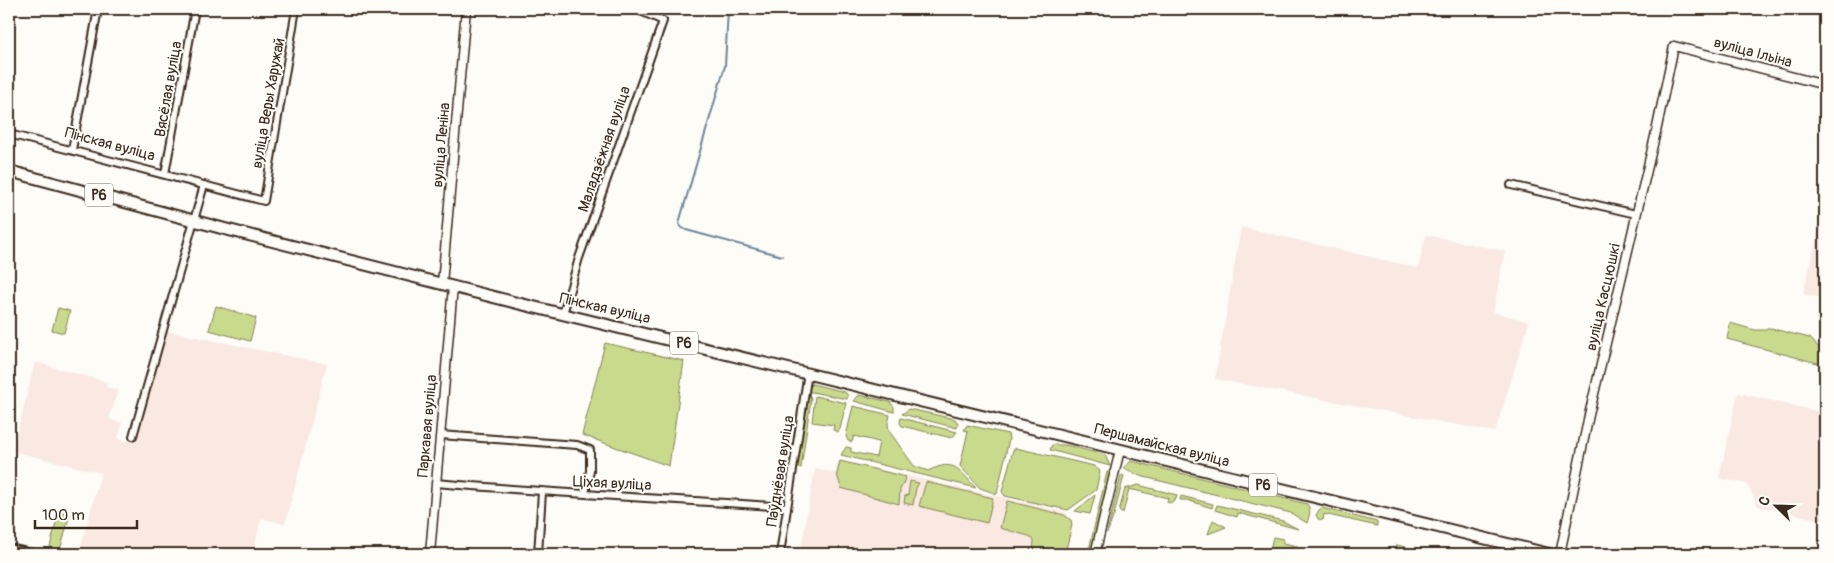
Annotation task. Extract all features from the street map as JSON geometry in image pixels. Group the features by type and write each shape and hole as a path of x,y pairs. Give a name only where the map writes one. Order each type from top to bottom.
{"main road":[{"name":"Р6","path":"9,170 194,220 453,286"},
{"name":"Пінская вуліца","path":"453,286 808,372"},
{"name":"Першамайская вуліца","path":"808,372 854,385 1549,554"}],"street":[{"path":"72,150 98,9"},
{"name":"Вясёлая вуліца","path":"165,174 195,9"},
{"name":"вуліца Веры Харужай","path":"264,201 296,9"},
{"name":"вуліца Леніна","path":"442,284 466,9"},
{"name":"Маладзёжная вуліца","path":"563,314 579,258 662,21 636,9"},
{"name":"вуліца Ільіна","path":"1674,46 1825,85"},
{"name":"вуліца Касцюшкі","path":"1560,554 1589,416 1674,46"},
{"name":"Пінская вуліца","path":"9,134 264,201"},
{"path":"133,436 151,366 204,185"},
{"path":"1511,185 1636,214"},
{"name":"Паркавая вуліца","path":"430,554 453,286"},
{"name":"Паўднёвая вуліца","path":"780,554 808,372"},
{"path":"440,434 577,446 590,450 590,471 585,493"},
{"path":"1095,554 1120,450"},
{"name":"Ціхая вуліца","path":"436,483 542,492 585,493 787,507"},
{"path":"538,554 542,492"},
{"path":"9,548 36,554"}],"shaded area":[{"path":"1825,203 1825,299 1803,294"},
{"path":"1241,227 1418,268 1426,235 1505,251 1493,312 1529,322 1495,432 1215,379"},
{"path":"167,331 327,364 285,524 261,518 253,554 79,554 101,473 13,451 35,362 107,382 106,387 118,390 109,419 122,423 118,439 124,441 135,440"},
{"path":"1738,393 1825,413 1825,521 1758,506 1747,484 1719,478"},
{"path":"839,460 1065,512 1069,517 1060,554 800,554 815,469 835,473"}],"green space":[{"path":"216,306 256,318 250,341 209,330"},
{"path":"58,308 70,311 64,333 52,330"},
{"path":"1730,323 1755,330 1766,330 1769,328 1810,338 1819,348 1825,350 1825,365 1727,339"},
{"path":"605,343 684,361 669,466 582,435"},
{"path":"812,384 845,392 848,396 847,399 807,391"},
{"path":"806,395 810,396 811,399 801,468 798,468 797,465"},
{"path":"859,395 890,402 894,407 894,412 854,401"},
{"path":"815,396 846,403 838,432 833,430 834,425 812,422"},
{"path":"853,406 890,415 889,431 914,466 928,471 937,467 955,467 976,488 841,455 846,447 851,448 851,452 876,457 879,442 854,436 852,442 848,441 846,436"},
{"path":"909,409 955,419 958,423 957,428 902,414"},
{"path":"901,418 957,432 952,438 902,426 900,423"},
{"path":"967,425 1008,434 1009,439 997,494 980,488 960,466 968,431 964,430"},
{"path":"1052,445 1066,445 1105,455 1110,466 1050,450"},
{"path":"1016,448 1094,466 1100,471 1096,490 1068,510 1005,496 1002,492 1013,450"},
{"path":"840,461 906,477 900,490 899,504 841,488 837,474"},
{"path":"1131,461 1307,504 1310,511 1307,523 1291,513 1140,476 1123,468"},
{"path":"1107,472 1110,472 1092,554 1088,554"},
{"path":"1123,475 1114,515 1107,533 1121,476"},
{"path":"910,481 919,483 916,488 913,505 904,503 905,496 908,495"},
{"path":"926,482 993,498 987,523 919,506"},
{"path":"1138,485 1177,495 1176,499 1170,503 1167,502 1168,498 1129,489 1123,513 1121,513 1119,511 1125,489"},
{"path":"1095,495 1090,514 1075,511"},
{"path":"1181,496 1213,504 1212,508 1187,500 1180,500"},
{"path":"1007,501 1064,515 1071,520 1072,525 1065,554 1033,554 1034,540 1029,536 1000,528"},
{"path":"1217,505 1283,521 1298,529 1238,513 1237,517 1215,510"},
{"path":"1322,508 1377,522 1377,526 1324,514 1323,520 1318,519 1316,515"},
{"path":"59,511 70,514 60,550 50,547"},
{"path":"1213,520 1226,527 1208,534"},
{"path":"1273,537 1283,539 1283,543 1298,546 1269,554"},
{"path":"1397,545 1434,554 1412,554 1396,550"}],"waterway":[{"path":"728,9 725,66 679,223 686,230 782,256"}]}
